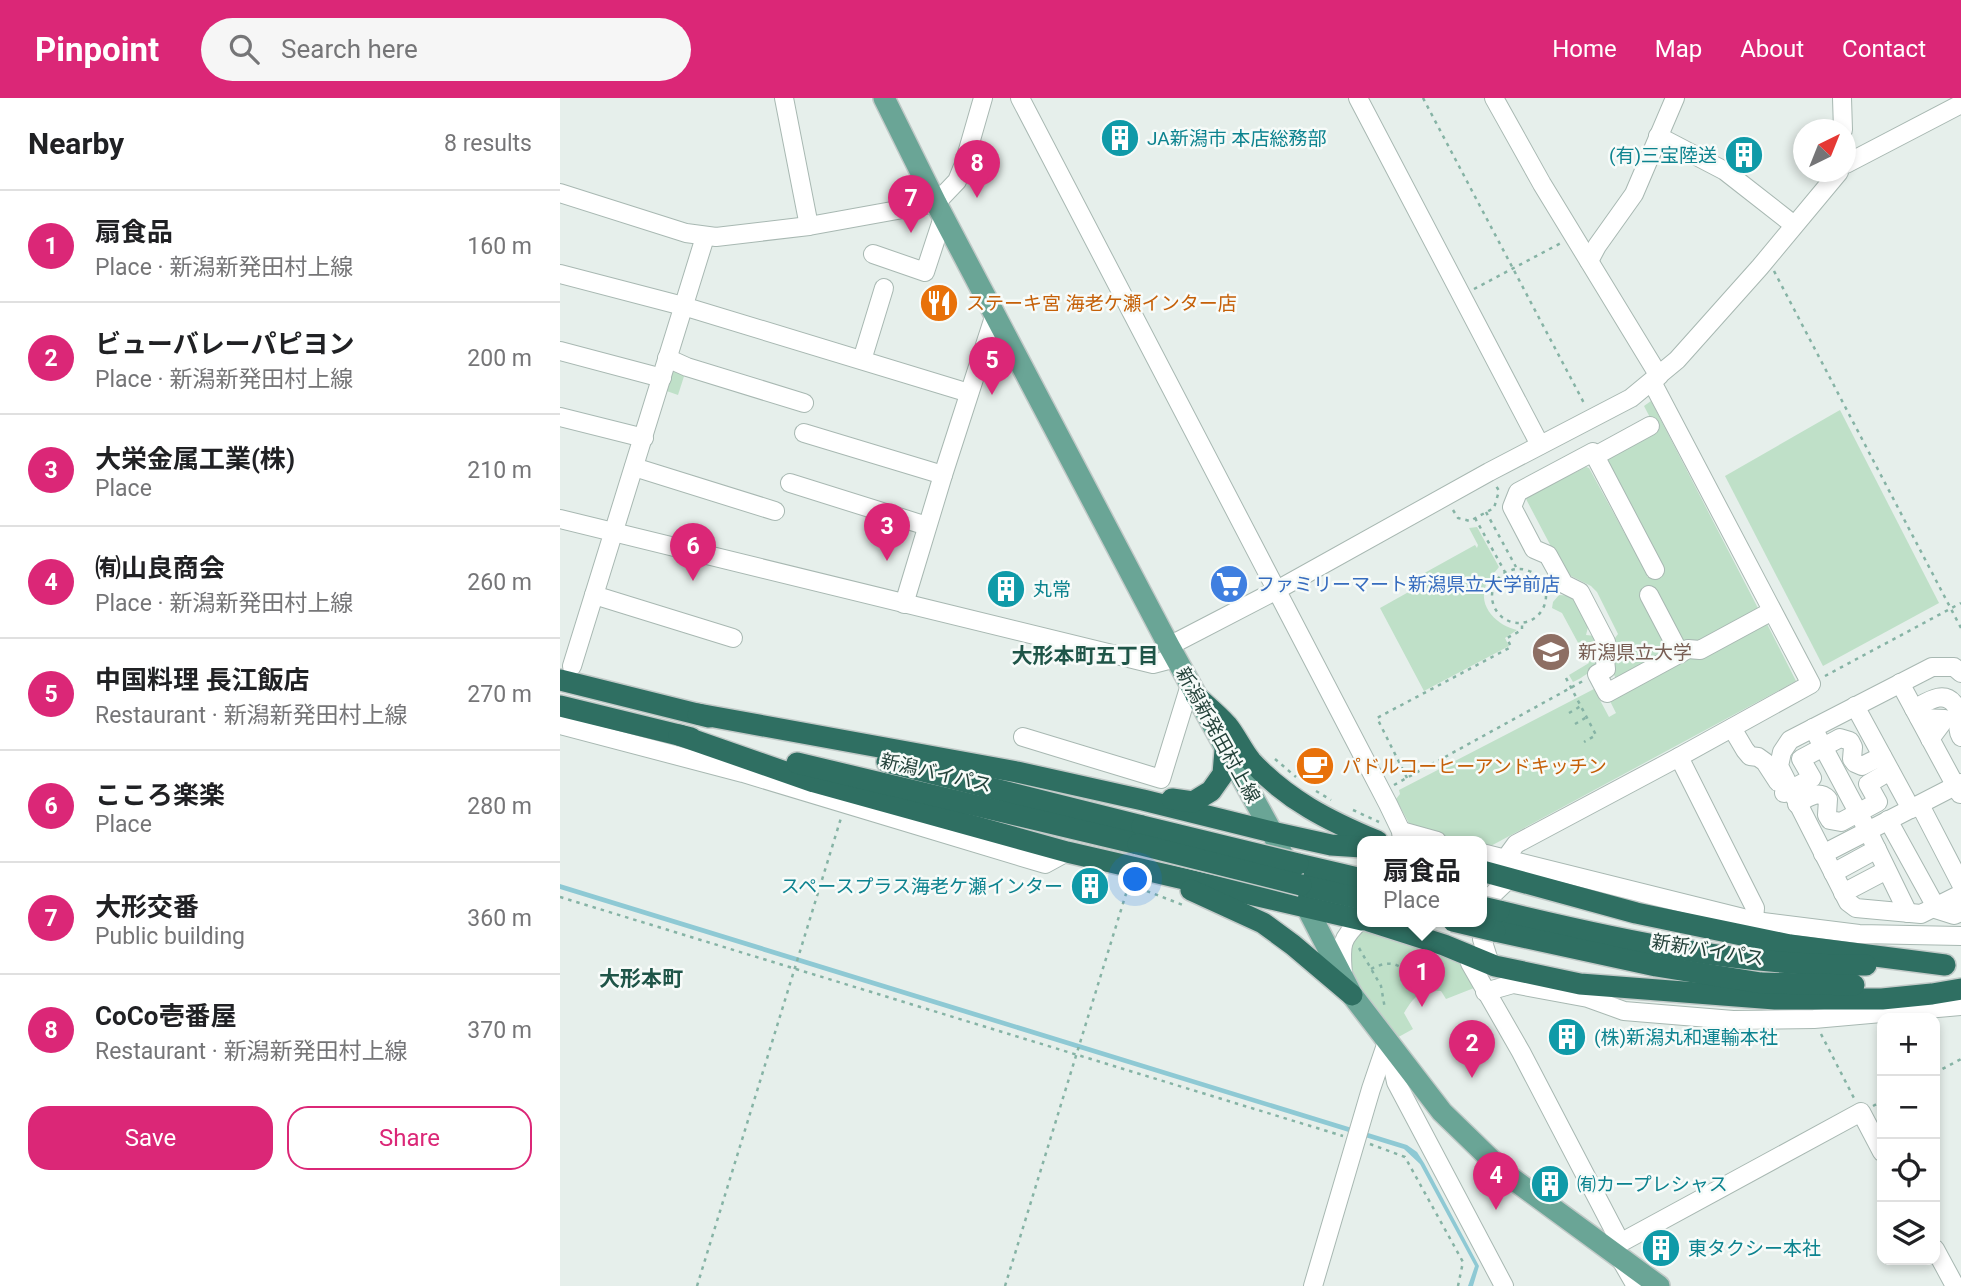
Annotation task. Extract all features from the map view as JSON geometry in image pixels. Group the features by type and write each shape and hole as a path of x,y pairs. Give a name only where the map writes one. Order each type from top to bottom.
{"highway":[{"name":"新潟バイパス","path":"566,667 698,714 1140,835"},
{"path":"1193,690 1227,725 1250,759 1273,783 1335,824 1365,836"},
{"name":"新潟バイパス","path":"560,706 679,736 1140,835 1300,874"},
{"path":"698,714 1046,779 1331,845 1357,847"},
{"path":"679,736 814,782 1068,852 1263,923 1348,986"},
{"path":"1046,779 1194,802 1211,791 1223,774 1225,750"},
{"path":"1487,871 1507,869 1636,913 1790,945 1956,969"},
{"path":"1300,874 1357,879"},
{"path":"1300,874 1357,898"},
{"path":"1136,877 1306,906 1357,919"},
{"name":"新新バイパス","path":"1492,916 1656,966 1761,983 1868,986 1956,969"},
{"path":"1388,927 1444,945 1482,961 1580,984 1774,999 1882,999 1961,989"}],"main road":[{"name":"新潟新発田村上線","path":"884,98 1172,652 1272,832 1306,906 1348,986 1441,1112 1506,1174 1659,1286"}],"street":[{"path":"784,98 809,226"},
{"path":"873,254 925,272 940,210 964,164 983,98"},
{"path":"1020,98 1382,792 1401,836"},
{"path":"1358,98 1540,445"},
{"path":"1487,906 1488,899 1507,869 1516,844 1811,684 1656,379 1494,98"},
{"path":"1589,261 1634,194 1675,98"},
{"path":"1842,98 1843,119"},
{"path":"1856,159 1961,104"},
{"path":"1658,136 1725,171 1794,225"},
{"path":"560,519 1153,664 1395,523 1631,398 1677,360 1831,182"},
{"path":"560,193 705,237 727,237 940,210"},
{"path":"566,667 594,595 705,237"},
{"path":"560,274 684,306 969,393"},
{"path":"862,360 884,288"},
{"path":"904,604 995,314"},
{"path":"560,351 662,378"},
{"path":"667,358 687,367 804,403"},
{"path":"560,417 644,438"},
{"path":"1595,456 1650,426"},
{"path":"804,433 943,475"},
{"path":"1655,570 1592,452 1518,492 1513,507 1534,549 1548,555 1564,584 1580,592 1606,642 1606,669 1597,674 1607,692 1688,649 1700,650 1772,611"},
{"path":"634,467 775,511"},
{"path":"790,483 928,526"},
{"path":"594,595 733,638"},
{"path":"1649,595 1680,654"},
{"path":"1961,673 1954,667 1932,667 1900,683 1790,740 1782,752 1779,766 1790,796 1844,900 1856,908 1921,914 1961,894"},
{"path":"1900,683 1917,714"},
{"path":"1023,737 1161,779 1193,690"},
{"path":"1917,714 1938,696 1954,702 1960,715 1957,730 1961,737"},
{"path":"1855,706 1886,764 1943,849 1961,884"},
{"path":"1823,854 1888,820 1959,788 1930,739 1945,719 1917,714"},
{"path":"560,725 743,773 1045,864 1068,852"},
{"path":"1732,728 1750,756 1765,762 1790,796 1833,873 1844,900"},
{"path":"1813,728 1908,913"},
{"path":"1790,796 1812,778 1801,759 1840,738 1850,741 1855,763 1862,766 1886,764"},
{"path":"1679,757 1755,908 1754,926"},
{"path":"1790,796 1824,795 1828,799 1827,814 1830,820 1840,822 1878,802 1868,784 1886,764"},
{"path":"1888,820 1927,873 1934,907"},
{"path":"1943,849 1960,840"},
{"path":"1844,900 1867,875 1877,849"},
{"path":"1487,856 1507,869 1754,926 1859,934 1961,936"},
{"path":"1833,873 1867,875"},
{"path":"1934,907 1954,915 1961,912"},
{"path":"1348,986 1341,946 1350,930 1357,924"},
{"path":"1484,927 1482,961 1470,963 1521,1052 1616,1234 1614,1253 1636,1286"},
{"path":"1485,992 1513,984 1588,998 1624,1011 1746,1013 1814,1019 1961,1006"},
{"path":"1313,1286 1387,1042"},
{"path":"1387,1042 1396,1082 1504,1286"},
{"path":"1614,1253 1861,1112 1877,1142"},
{"path":"1940,1258 1955,1286"}],"path":[{"path":"1423,98 1592,419"},
{"path":"1462,296 1574,237"},
{"path":"1767,258 1961,628"},
{"path":"1445,496 1458,518 1470,520 1494,508 1499,491 1489,472"},
{"path":"1486,512 1517,569"},
{"path":"1475,518 1505,572"},
{"path":"1517,569 1533,572 1540,578 1547,594 1543,610 1530,622 1513,623 1504,619 1494,606 1493,587 1498,578 1505,572 1517,569"},
{"path":"1811,684 1961,603"},
{"path":"1407,778 1377,718 1511,647 1507,638 1522,629 1522,623"},
{"path":"1445,757 1597,674"},
{"path":"1566,678 1596,735 1584,742"},
{"path":"1569,713 1581,706"},
{"path":"1575,724 1587,717"},
{"path":"1275,759 1304,784"},
{"path":"1382,792 1439,760"},
{"path":"1314,790 1334,801"},
{"path":"697,1286 846,805"},
{"path":"1343,807 1401,836"},
{"path":"1004,1286 1081,1036 1136,877"},
{"path":"560,897 1076,1053 1358,1134 1405,1157 1463,1262 1458,1286"},
{"path":"1345,938 1356,945 1381,986 1386,1015"},
{"path":"1371,969 1395,964 1400,967 1402,981"},
{"path":"1814,1019 1861,1112"},
{"path":"1940,1070 1961,1059"}],"green space":[{"path":"666,362 687,367 678,395 658,388"},
{"path":"1651,401 1761,614 1685,647 1656,595 1642,601 1668,652 1617,680 1610,657 1614,639 1618,634 1597,592 1565,573 1526,499 1527,496 1586,467 1589,468 1625,534 1631,534 1648,571 1647,577 1660,571 1602,458 1655,427 1644,406"},
{"path":"1840,410 1939,603 1823,666 1725,476"},
{"path":"1477,527 1499,567 1486,585 1484,601 1496,620 1517,630 1505,638 1509,646 1424,691 1380,608 1414,589 1410,581 1475,545 1477,548 1469,528"},
{"path":"1559,595 1575,596 1589,623 1586,635 1596,636 1600,668 1573,682 1569,675 1589,663 1562,613 1552,608"},
{"path":"1765,620 1796,681 1487,848 1487,836 1435,836 1412,829 1396,799 1400,794 1399,790 1594,689 1609,717 1616,713 1609,699 1691,654"},
{"path":"1372,929 1460,959 1474,988 1446,999 1441,991 1418,995 1404,1013 1413,1029 1393,1040 1348,966 1347,953 1353,936 1361,930"}],"water":[{"path":"560,884 1407,1145 1417,1152 1424,1163 1479,1266 1473,1286 1468,1286 1475,1266 1420,1164 1404,1149 560,889"}],"place":[{"name":"JA新潟市 本店総務部","path":"1120,138"},
{"name":"(有)三宝陸送","path":"1744,155"},
{"name":"CoCo壱番屋","path":"977,198"},
{"name":"大形交番","path":"911,233"},
{"name":"ステーキ宮 海老ケ瀬インター店","path":"939,303"},
{"name":"中国料理 長江飯店","path":"992,395"},
{"name":"大栄金属工業(株)","path":"887,561"},
{"name":"こころ楽楽","path":"693,581"},
{"name":"ファミリーマート新潟県立大学前店","path":"1229,584"},
{"name":"丸常","path":"1006,589"},
{"name":"新潟県立大学","path":"1551,652"},
{"name":"パドルコーヒーアンドキッチン","path":"1315,766"},
{"name":"スペースプラス海老ケ瀬インター","path":"1090,886"},
{"name":"扇食品","path":"1422,1007"},
{"name":"(株)新潟丸和運輸本社","path":"1567,1037"},
{"name":"ビューバレーパピヨン","path":"1472,1078"},
{"name":"㈲カープレシャス","path":"1550,1184"},
{"name":"㈲山良商会","path":"1496,1210"},
{"name":"東タクシー本社","path":"1661,1248"}],"district":[{"name":"大形本町五丁目","path":"1085,656"},
{"name":"大形本町","path":"641,979"}]}
